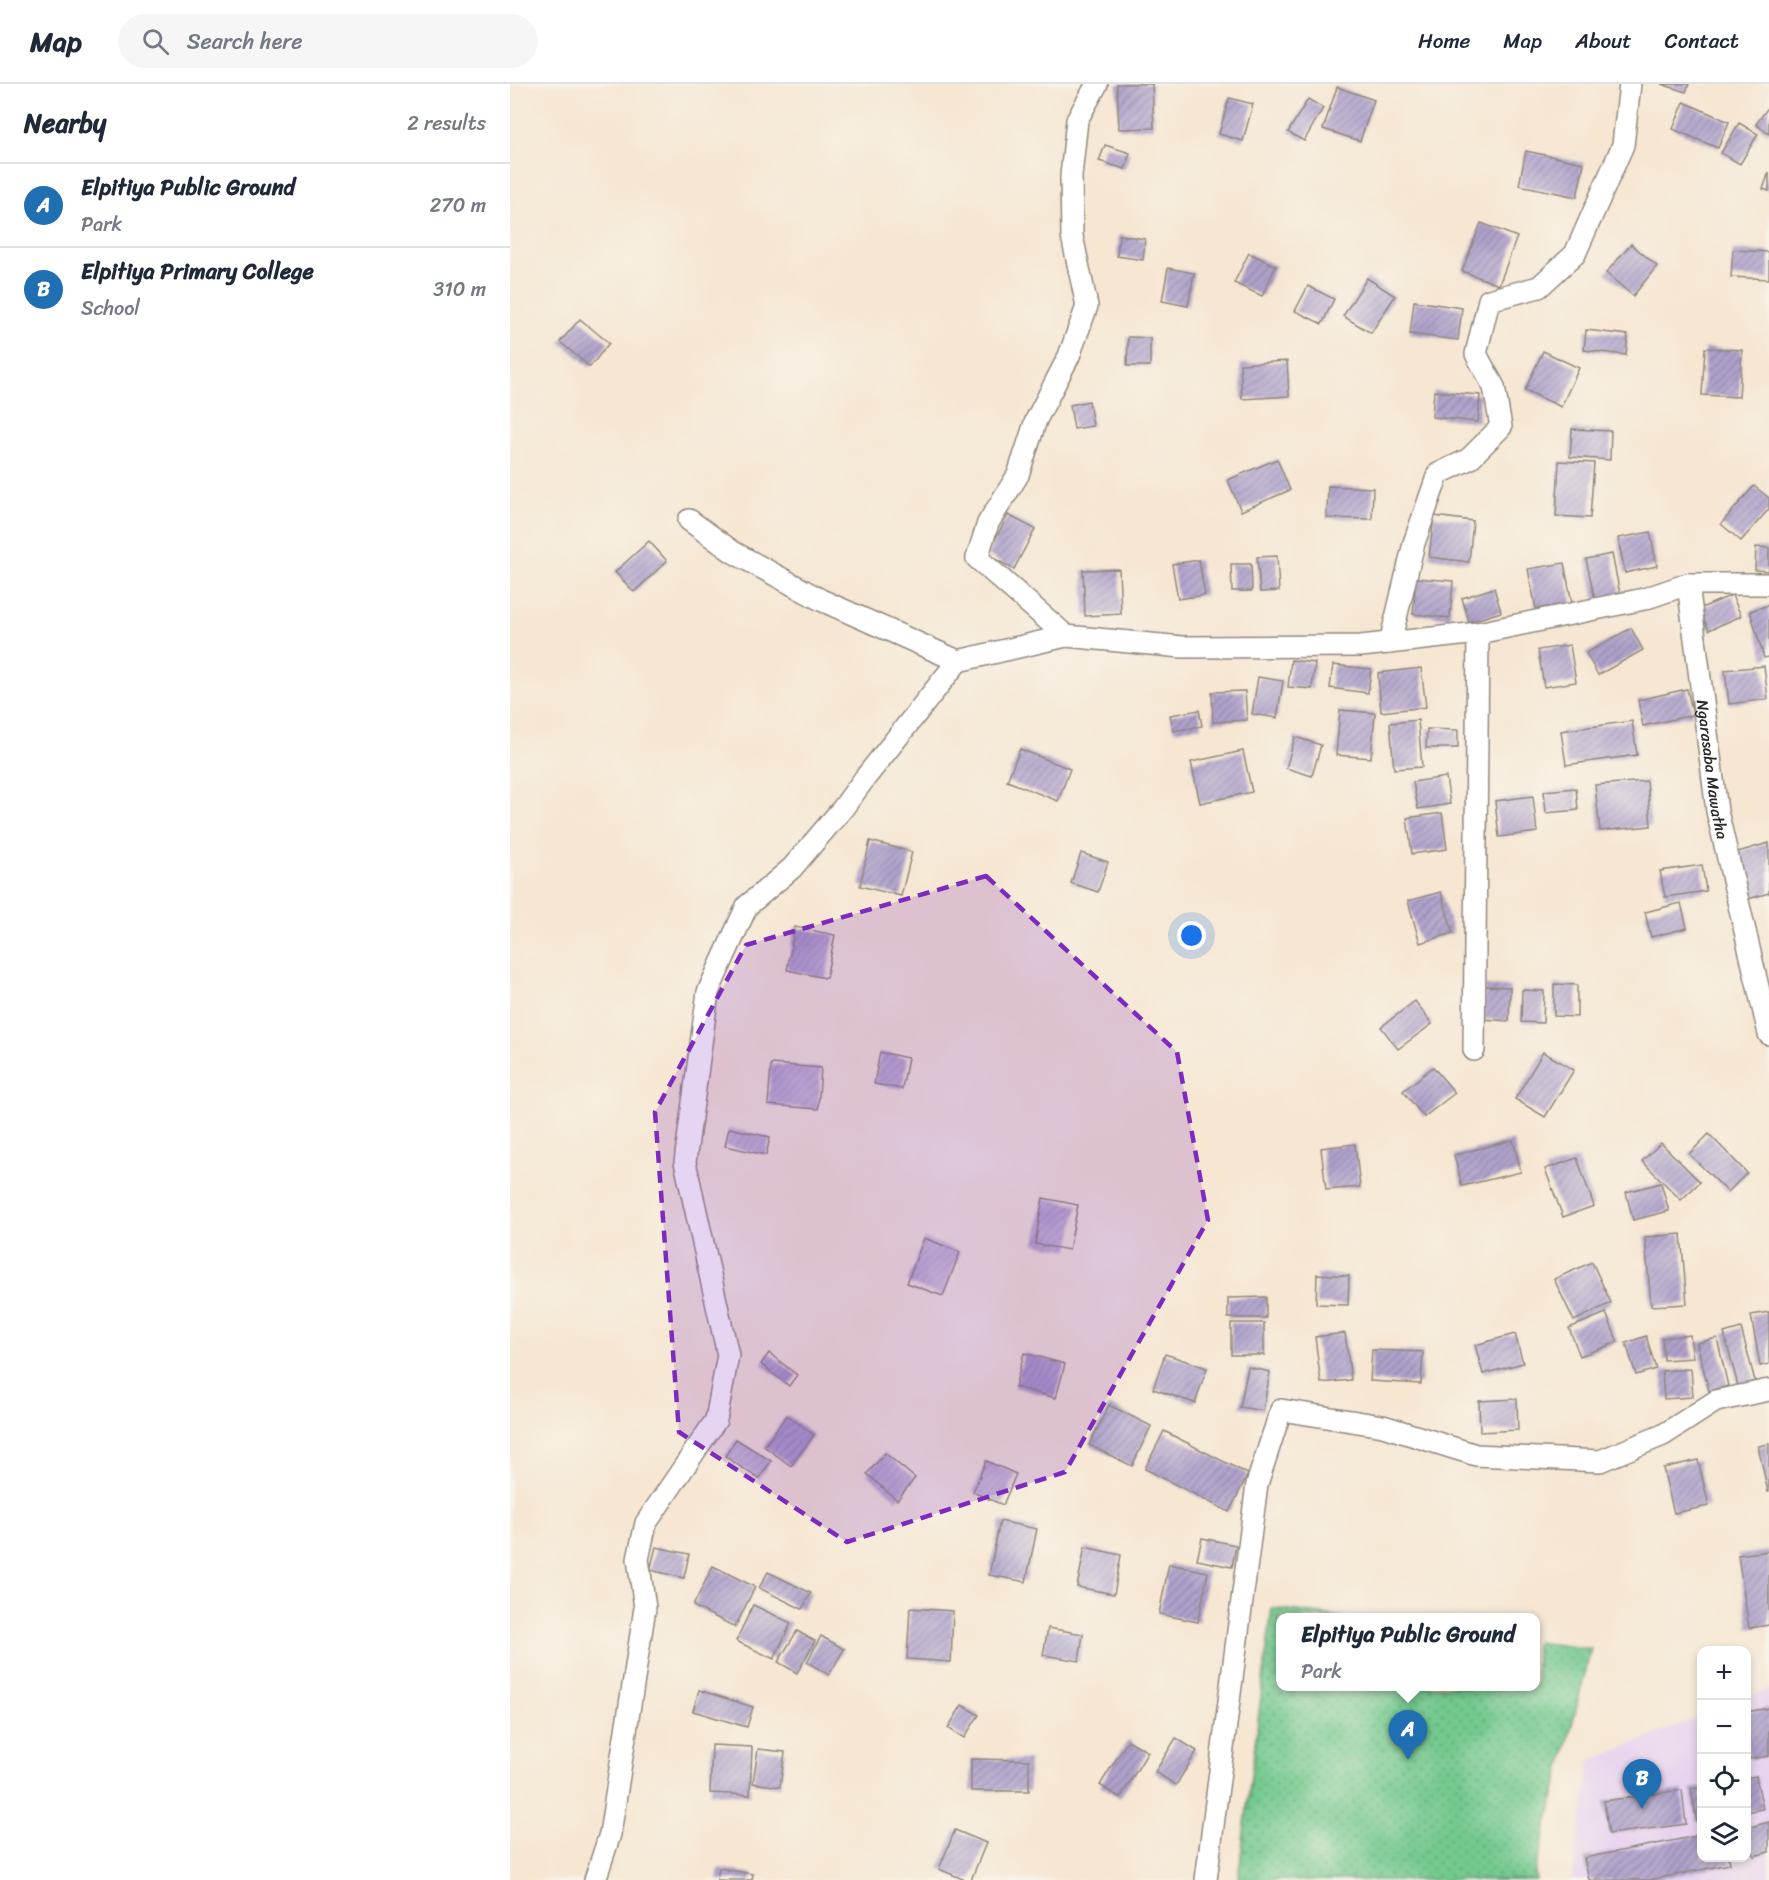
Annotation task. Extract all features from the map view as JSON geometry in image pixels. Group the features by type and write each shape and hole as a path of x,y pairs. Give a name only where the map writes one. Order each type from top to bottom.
{"street":[{"path":"1066,636 977,558 988,523 1018,475 1036,420 1069,356 1087,306 1072,236 1071,176 1077,120 1097,84"},
{"path":"1390,643 1414,543 1438,474 1469,459 1502,428 1494,387 1476,354 1489,300 1539,287 1575,254 1623,145 1630,84"},
{"path":"689,520 733,552 821,600 958,661 1066,636 1182,647 1361,646 1478,633 1644,599 1688,584 1769,584"},
{"name":"Ngarasaba Mawatha","path":"1688,584 1717,811 1769,1034"},
{"path":"1474,1050 1478,633"},
{"path":"595,1880 610,1834 645,1608 638,1559 646,1523 716,1420 728,1355 685,1162 708,992 747,906 792,868 843,808 958,661"},
{"path":"1206,1880 1257,1484 1281,1410 1383,1426 1476,1455 1600,1461 1663,1435 1716,1401 1769,1389"}],"highlighted area":[{"path":"986,876 1177,1052 1208,1220 1065,1472 847,1542 679,1432 655,1112 746,945"}],"shaded area":[{"path":"1769,1689 1769,1880 1572,1880 1590,1761 1697,1718 1697,1862 1751,1862 1751,1696"}],"green space":[{"path":"1272,1608 1312,1613 1276,1613 1276,1691 1540,1691 1540,1643 1591,1649 1535,1872 1536,1880 1238,1880"}],"building":[{"path":"1117,84 1152,84 1154,128 1119,129"},
{"path":"1661,84 1689,84 1686,92"},
{"path":"1337,87 1374,100 1360,141 1323,129"},
{"path":"1229,98 1253,104 1243,141 1219,134"},
{"path":"1308,99 1323,108 1304,141 1288,132"},
{"path":"1684,102 1729,122 1718,148 1673,129"},
{"path":"1769,106 1769,134 1756,124"},
{"path":"1739,123 1758,134 1740,164 1721,153"},
{"path":"1105,145 1130,153 1125,169 1099,161"},
{"path":"1526,151 1584,163 1577,197 1519,185"},
{"path":"1769,172 1769,191 1763,189"},
{"path":"1481,223 1517,237 1499,285 1462,271"},
{"path":"1119,235 1145,239 1143,260 1117,256"},
{"path":"1631,244 1657,266 1633,296 1606,273"},
{"path":"1733,250 1769,252 1769,279 1731,277"},
{"path":"1249,253 1276,266 1262,296 1234,283"},
{"path":"1168,268 1194,273 1188,306 1162,301"},
{"path":"1367,278 1395,296 1371,333 1343,316"},
{"path":"1308,286 1334,299 1322,324 1295,311"},
{"path":"1414,301 1462,308 1458,340 1410,334"},
{"path":"580,319 609,343 590,367 560,342"},
{"path":"1586,330 1628,335 1626,355 1584,350"},
{"path":"1128,337 1150,338 1150,366 1127,366"},
{"path":"1705,348 1742,350 1739,397 1702,395"},
{"path":"1543,351 1579,368 1561,407 1525,390"},
{"path":"1287,361 1289,396 1242,399 1240,364"},
{"path":"1434,391 1480,395 1478,422 1432,417"},
{"path":"1089,401 1093,426 1074,429 1070,405"},
{"path":"1572,429 1611,431 1610,460 1570,457"},
{"path":"1277,459 1290,490 1241,511 1228,480"},
{"path":"1559,461 1594,463 1590,518 1556,516"},
{"path":"1328,486 1373,488 1372,519 1327,518"},
{"path":"1754,486 1769,498 1769,509 1741,541 1721,524"},
{"path":"1008,515 1035,529 1014,569 987,555"},
{"path":"1434,516 1473,521 1469,562 1429,557"},
{"path":"1650,532 1657,566 1625,573 1618,538"},
{"path":"649,541 667,561 634,592 615,572"},
{"path":"1756,547 1769,548 1769,571 1755,570"},
{"path":"1612,554 1620,594 1595,600 1586,559"},
{"path":"1277,556 1279,591 1260,592 1257,557"},
{"path":"1199,560 1205,595 1178,599 1172,564"},
{"path":"1564,563 1572,603 1536,609 1528,569"},
{"path":"1231,564 1251,564 1252,591 1232,591"},
{"path":"1119,569 1121,614 1085,616 1083,570"},
{"path":"1416,578 1453,581 1450,618 1413,614"},
{"path":"1494,588 1501,612 1469,622 1462,598"},
{"path":"1732,595 1741,616 1709,630 1699,609"},
{"path":"1769,605 1769,657 1764,658 1750,611"},
{"path":"1631,628 1643,650 1598,675 1586,653"},
{"path":"1570,645 1576,682 1544,687 1538,650"},
{"path":"1291,660 1315,663 1312,689 1288,687"},
{"path":"1333,665 1371,669 1368,693 1330,688"},
{"path":"1764,666 1768,699 1729,704 1725,670"},
{"path":"1421,668 1426,707 1381,712 1378,673"},
{"path":"1258,677 1283,681 1277,718 1252,714"},
{"path":"1687,689 1693,715 1643,726 1638,700"},
{"path":"1245,691 1247,720 1213,722 1212,692"},
{"path":"1199,710 1202,726 1174,731 1170,715"},
{"path":"1340,710 1375,713 1371,758 1336,755"},
{"path":"1418,720 1422,767 1394,769 1390,723"},
{"path":"1632,721 1637,755 1566,765 1561,731"},
{"path":"1427,729 1458,730 1458,748 1426,748"},
{"path":"1295,737 1321,745 1312,776 1286,768"},
{"path":"1020,749 1070,769 1058,801 1007,781"},
{"path":"1243,751 1252,792 1200,803 1191,762"},
{"path":"1446,777 1450,804 1418,809 1413,782"},
{"path":"1647,781 1651,826 1600,831 1595,785"},
{"path":"1576,788 1578,810 1546,813 1544,791"},
{"path":"1533,796 1537,832 1499,837 1495,801"},
{"path":"1442,813 1447,849 1412,854 1407,818"},
{"path":"870,841 912,852 901,896 860,886"},
{"path":"1769,843 1769,893 1748,899 1734,853"},
{"path":"1081,853 1108,862 1098,892 1071,883"},
{"path":"1702,865 1706,891 1665,897 1660,871"},
{"path":"1441,892 1453,933 1420,943 1408,901"},
{"path":"1681,903 1687,928 1651,937 1645,912"},
{"path":"795,927 835,935 826,978 787,970"},
{"path":"1554,984 1577,985 1577,1017 1554,1016"},
{"path":"1485,986 1510,987 1509,1021 1483,1019"},
{"path":"1522,990 1544,991 1543,1023 1521,1022"},
{"path":"1415,1001 1432,1024 1398,1049 1381,1027"},
{"path":"880,1052 908,1058 902,1089 874,1084"},
{"path":"1543,1052 1574,1070 1545,1117 1515,1099"},
{"path":"771,1064 821,1068 818,1109 768,1105"},
{"path":"1433,1067 1455,1093 1424,1117 1403,1091"},
{"path":"729,1128 770,1137 766,1155 725,1146"},
{"path":"1709,1134 1747,1173 1728,1192 1689,1154"},
{"path":"1513,1140 1521,1172 1462,1186 1454,1155"},
{"path":"1661,1143 1700,1182 1681,1200 1642,1161"},
{"path":"1355,1144 1360,1187 1326,1190 1321,1148"},
{"path":"1577,1158 1594,1206 1563,1217 1545,1169"},
{"path":"1661,1183 1669,1211 1633,1220 1626,1192"},
{"path":"1043,1198 1078,1205 1069,1250 1035,1244"},
{"path":"1681,1234 1687,1304 1651,1306 1645,1237"},
{"path":"924,1238 960,1252 943,1296 907,1283"},
{"path":"1592,1262 1611,1303 1574,1321 1554,1279"},
{"path":"1317,1274 1349,1276 1348,1305 1316,1304"},
{"path":"1266,1297 1266,1318 1228,1318 1228,1298"},
{"path":"1769,1312 1769,1364 1760,1366 1751,1315"},
{"path":"1606,1313 1618,1342 1580,1356 1569,1328"},
{"path":"1231,1323 1264,1323 1264,1355 1231,1355"},
{"path":"1741,1328 1755,1381 1738,1386 1724,1333"},
{"path":"1345,1333 1351,1380 1321,1383 1315,1337"},
{"path":"1515,1334 1523,1363 1483,1374 1475,1345"},
{"path":"1690,1335 1693,1358 1664,1360 1662,1338"},
{"path":"1646,1336 1656,1369 1636,1375 1626,1343"},
{"path":"1717,1338 1728,1386 1709,1391 1697,1343"},
{"path":"1372,1350 1423,1352 1421,1384 1370,1381"},
{"path":"769,1353 797,1375 789,1386 761,1364"},
{"path":"1024,1353 1065,1364 1056,1398 1015,1387"},
{"path":"1165,1354 1207,1368 1195,1403 1153,1389"},
{"path":"1248,1367 1270,1372 1263,1411 1240,1407"},
{"path":"1691,1369 1693,1397 1664,1399 1662,1371"},
{"path":"1517,1399 1518,1430 1480,1432 1479,1401"},
{"path":"1109,1405 1151,1426 1132,1466 1089,1445"},
{"path":"787,1415 814,1435 791,1466 764,1446"},
{"path":"1164,1431 1248,1474 1229,1512 1145,1469"},
{"path":"736,1439 771,1461 759,1479 725,1456"},
{"path":"1769,1444 1769,1492 1768,1492 1758,1446"},
{"path":"885,1453 915,1478 897,1500 867,1474"},
{"path":"1698,1460 1709,1506 1674,1513 1663,1468"},
{"path":"986,1461 1016,1474 1003,1505 973,1492"},
{"path":"1000,1521 1037,1529 1026,1582 989,1575"},
{"path":"1202,1538 1236,1545 1232,1567 1197,1560"},
{"path":"656,1547 689,1554 684,1578 650,1570"},
{"path":"1085,1547 1121,1555 1114,1594 1077,1587"},
{"path":"1769,1551 1769,1625 1749,1628 1738,1555"},
{"path":"1169,1564 1208,1572 1198,1622 1159,1614"},
{"path":"713,1566 755,1587 735,1627 693,1606"},
{"path":"768,1572 811,1593 802,1609 759,1588"},
{"path":"753,1605 791,1623 774,1659 736,1641"},
{"path":"910,1608 953,1611 951,1662 907,1659"},
{"path":"1048,1628 1083,1634 1079,1661 1043,1655"},
{"path":"797,1631 815,1641 797,1673 778,1662"},
{"path":"821,1636 844,1649 829,1675 807,1662"},
{"path":"699,1690 753,1707 747,1727 693,1711"},
{"path":"962,1705 979,1715 964,1738 948,1728"},
{"path":"1769,1708 1769,1756 1751,1759 1751,1711"},
{"path":"1176,1738 1197,1751 1176,1785 1155,1772"},
{"path":"1128,1740 1148,1752 1120,1798 1100,1785"},
{"path":"712,1745 752,1747 750,1795 710,1793"},
{"path":"758,1749 785,1752 780,1787 753,1783"},
{"path":"971,1759 1029,1760 1029,1791 971,1791"},
{"path":"1756,1776 1763,1809 1751,1811 1751,1777"},
{"path":"1697,1788 1697,1822 1691,1789"},
{"path":"1682,1790 1686,1824 1609,1834 1604,1801"},
{"path":"1769,1822 1769,1852 1754,1856 1751,1846 1751,1827"},
{"path":"955,1830 986,1843 971,1880 965,1880 939,1869"},
{"path":"1697,1836 1697,1862 1730,1862 1730,1864 1650,1880 1589,1880 1584,1858"},
{"path":"719,1868 753,1874 752,1880 717,1880"}],"place":[{"name":"Elpitiya Public Ground","path":"1408,1760"},
{"name":"Elpitiya Primary College","path":"1642,1809"}]}
